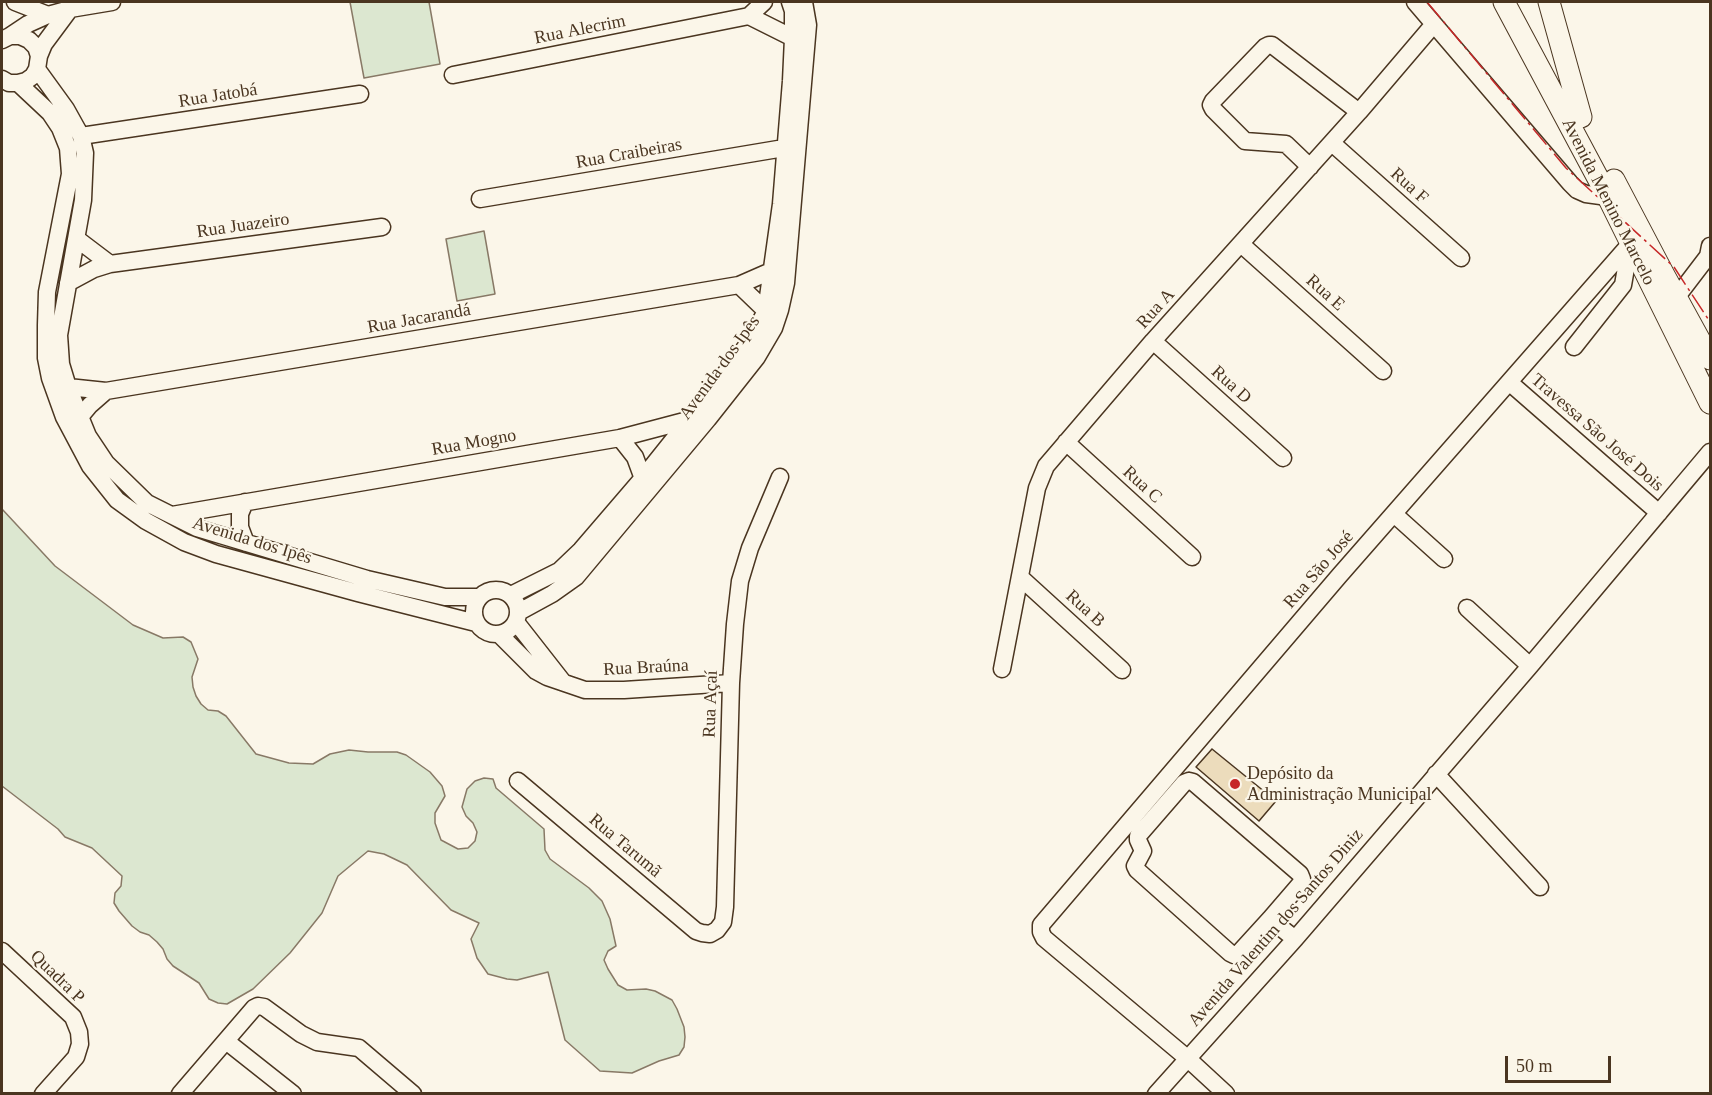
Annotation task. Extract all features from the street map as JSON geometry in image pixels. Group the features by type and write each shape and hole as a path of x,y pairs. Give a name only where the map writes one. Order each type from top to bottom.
{"main road":[{"name":"Avenida Menino Marcelo","path":"1504,2 1608,197 1710,403"},
{"name":"Avenida Menino Marcelo","path":"1520,2 1710,359"},
{"path":"1549,2 1581,117"}],"street":[{"path":"6,37 15,2 48,15"},
{"path":"6,37 48,15 112,2"},
{"path":"764,2 749,16 793,38"},
{"name":"Avenida dos Ipês","path":"6,80 50,113 60,128 68,148 70,174 48,292 46,358 50,378 64,417 90,466 117,500 184,542 216,554 476,623 490,634 499,634 510,629 518,617 576,577 645,485 690,419 748,344 766,311 781,204 791,81 793,11 790,2"},
{"name":"Avenida dos Ipês","path":"6,37 20,36 29,40 36,47 38,62 81,136 85,153 83,200 78,239 59,335 62,364 68,387 88,436 106,463 147,503 197,528 367,579 445,597 479,597 494,590 503,590 511,595 559,571 708,419 756,357 774,328 786,283 808,25 804,2"},
{"path":"1415,2 1570,183 1577,190 1586,194 1608,197"},
{"path":"6,80 26,81 33,76 44,44 70,9"},
{"name":"Rua Alecrim","path":"453,75 749,16"},
{"name":"Rua A","path":"1002,669 1037,488 1046,466 1153,341 1332,143 1434,24"},
{"path":"1310,167 1286,144 1245,141 1213,109 1211,105 1213,101 1265,47 1272,45 1359,112"},
{"name":"Rua Jatobá","path":"81,136 360,94"},
{"name":"Rua F","path":"1332,143 1461,258"},
{"name":"Rua Craibeiras","path":"480,199 784,148"},
{"name":"Rua Juazeiro","path":"68,283 80,275 110,264 382,227"},
{"path":"78,239 110,264"},
{"name":"Rua E","path":"1241,244 1383,370"},
{"path":"1574,347 1623,285 1630,244"},
{"name":"Rua São José","path":"1188,1058 1044,938 1041,925 1394,514 1630,244"},
{"path":"1710,246 1708,256 1681,306 1710,336"},
{"name":"Rua Jacarandá","path":"68,387 106,391 739,285 771,271"},
{"path":"739,285 766,311"},
{"name":"Rua D","path":"1153,341 1283,458"},
{"name":"Travessa São José Dois","path":"1509,382 1659,513"},
{"path":"80,417 106,391"},
{"name":"Rua Mogno","path":"172,515 620,438 690,419 708,419"},
{"path":"620,438 635,457 645,485"},
{"name":"Rua C","path":"1066,442 1192,557"},
{"name":"Avenida Valentim dos Santos Diniz","path":"1156,1094 1188,1058 1282,929 1436,774 1710,452"},
{"name":"Rua Açaí","path":"711,934 723,922 725,907 730,683 740,581 750,548 780,477"},
{"path":"245,502 240,514 240,527 246,543"},
{"path":"1394,514 1444,559"},
{"name":"Rua B","path":"1021,578 1122,670"},
{"path":"511,595 517,602 518,617 563,683"},
{"path":"476,623 474,605 479,597"},
{"path":"1467,608 1530,666"},
{"name":"Rua Braúna","path":"499,634 536,671 585,690 624,690 730,683"},
{"path":"1436,774 1540,887"},
{"name":"Rua Tarumã","path":"518,782 696,931 711,934"},
{"path":"1193,782 1300,874 1301,883 1282,929 1234,955 1137,870 1137,861 1143,851 1138,836 1184,783 1193,782"},
{"name":"Quadra P","path":"2,951 73,1017 79,1032 80,1044 76,1057 43,1094"},
{"path":"180,1094 254,1008 261,1006 301,1034 317,1042 359,1048 413,1094"},
{"path":"226,1041 293,1094"},
{"path":"1188,1058 1226,1094"}],"green space":[{"path":"350,2 429,2 440,64 364,78"},
{"path":"484,231 495,294 457,301 446,239"},
{"path":"2,509 55,566 133,625 163,638 183,637 191,642 198,659 192,677 196,696 208,710 218,711 226,716 256,754 289,763 313,764 330,754 349,750 397,752 406,755 430,772 442,786 445,796 435,813 435,823 441,840 458,849 468,848 475,841 477,832 462,807 467,789 475,781 484,778 493,779 496,788 544,829 545,850 550,859 589,888 602,901 610,919 616,946 608,951 604,960 618,985 627,990 655,991 672,1000 684,1027 684,1047 679,1055 632,1073 600,1071 565,1040 548,972 517,980 488,974 477,958 471,939 479,923 451,910 407,865 384,854 368,851 338,876 322,913 290,953 253,989 227,1004 209,999 199,983 173,966 157,942 132,926 119,911 114,903 115,893 121,886 122,876 92,848 65,837 58,829 2,786"}],"building":[{"name":"Depósito da Administração Municipal","path":"1212,749 1276,801 1259,821 1196,767"}],"power":[{"path":"1427,2 1566,168 1674,267 1710,322"}],"place":[{"name":"Depósito da Administração Municipal","path":"1235,784"}]}
